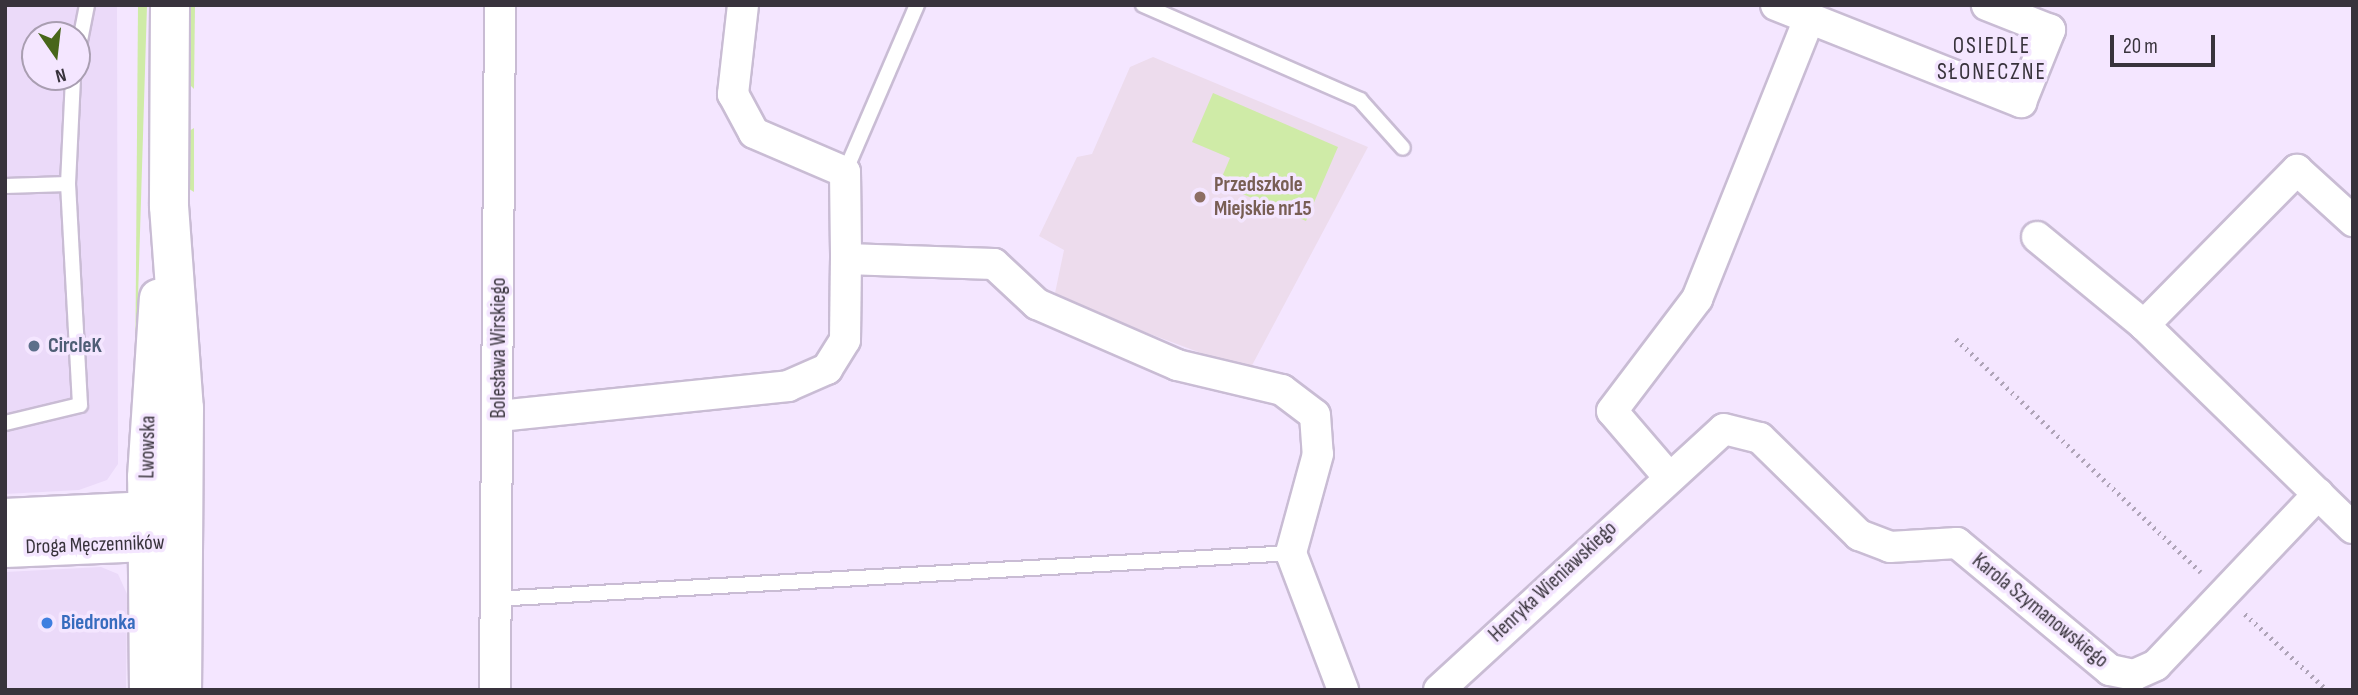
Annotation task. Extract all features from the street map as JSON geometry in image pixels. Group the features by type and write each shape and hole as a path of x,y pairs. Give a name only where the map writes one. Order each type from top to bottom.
{"main road":[{"name":"Lwowska","path":"149,690 165,526 170,5"},
{"name":"Droga Męczenników","path":"5,518 165,526"},
{"name":"Lwowska","path":"165,526 182,690"},
{"name":"Droga Męczenników","path":"5,548 165,526"}],"street":[{"name":"Bolesława Wirskiego","path":"495,690 500,5"},
{"path":"499,416 788,386 827,369 845,340 845,172 754,133 733,94 743,5"},
{"path":"1776,5 2021,102 2050,30 1987,5"},
{"path":"1667,475 1612,411 1697,299 1810,19"},
{"path":"2144,325 2297,170 2353,221"},
{"path":"2038,237 2144,325 2353,528"},
{"path":"846,259 993,264 1037,304 1151,354 1282,390 1315,415 1318,454 1291,553 1343,690"},
{"name":"Karola Szymanowskiego","path":"1667,475 1713,434 1745,429 1859,535 1890,547 1957,543 2110,670 2134,675 2156,665 2318,494"},
{"name":"Henryka Wieniawskiego","path":"1439,690 1667,475"}],"lane":[{"path":"845,172 917,5"},
{"path":"1143,5 1360,100 1403,148"},
{"path":"5,423 80,405 68,184 72,91"},
{"path":"5,186 68,184"},
{"path":"494,599 1291,553"}],"path":[{"path":"1956,339 2327,690"}],"shaded area":[{"path":"5,5 117,5 118,464 107,480 79,490 5,494"},
{"name":"Przedszkole Miejskie nr15","path":"1153,57 1368,147 1249,371 1054,298 1064,250 1039,236 1077,157 1092,154 1130,67"},
{"path":"101,567 118,574 127,594 126,690 5,690 5,572"}],"green space":[{"path":"138,5 147,5 135,396"},
{"path":"186,5 195,5 194,89 186,81"},
{"path":"1213,93 1338,147 1306,221 1219,184 1230,158 1192,142"},
{"path":"194,128 194,192 186,187 186,133"}],"place":[{"name":"Przedszkole Miejskie nr15","path":"1200,197"},
{"name":"CircleK","path":"34,346"},
{"name":"Biedronka","path":"47,623"}],"district":[{"name":"OSIEDLE SŁONECZNE","path":"1992,59"}]}
